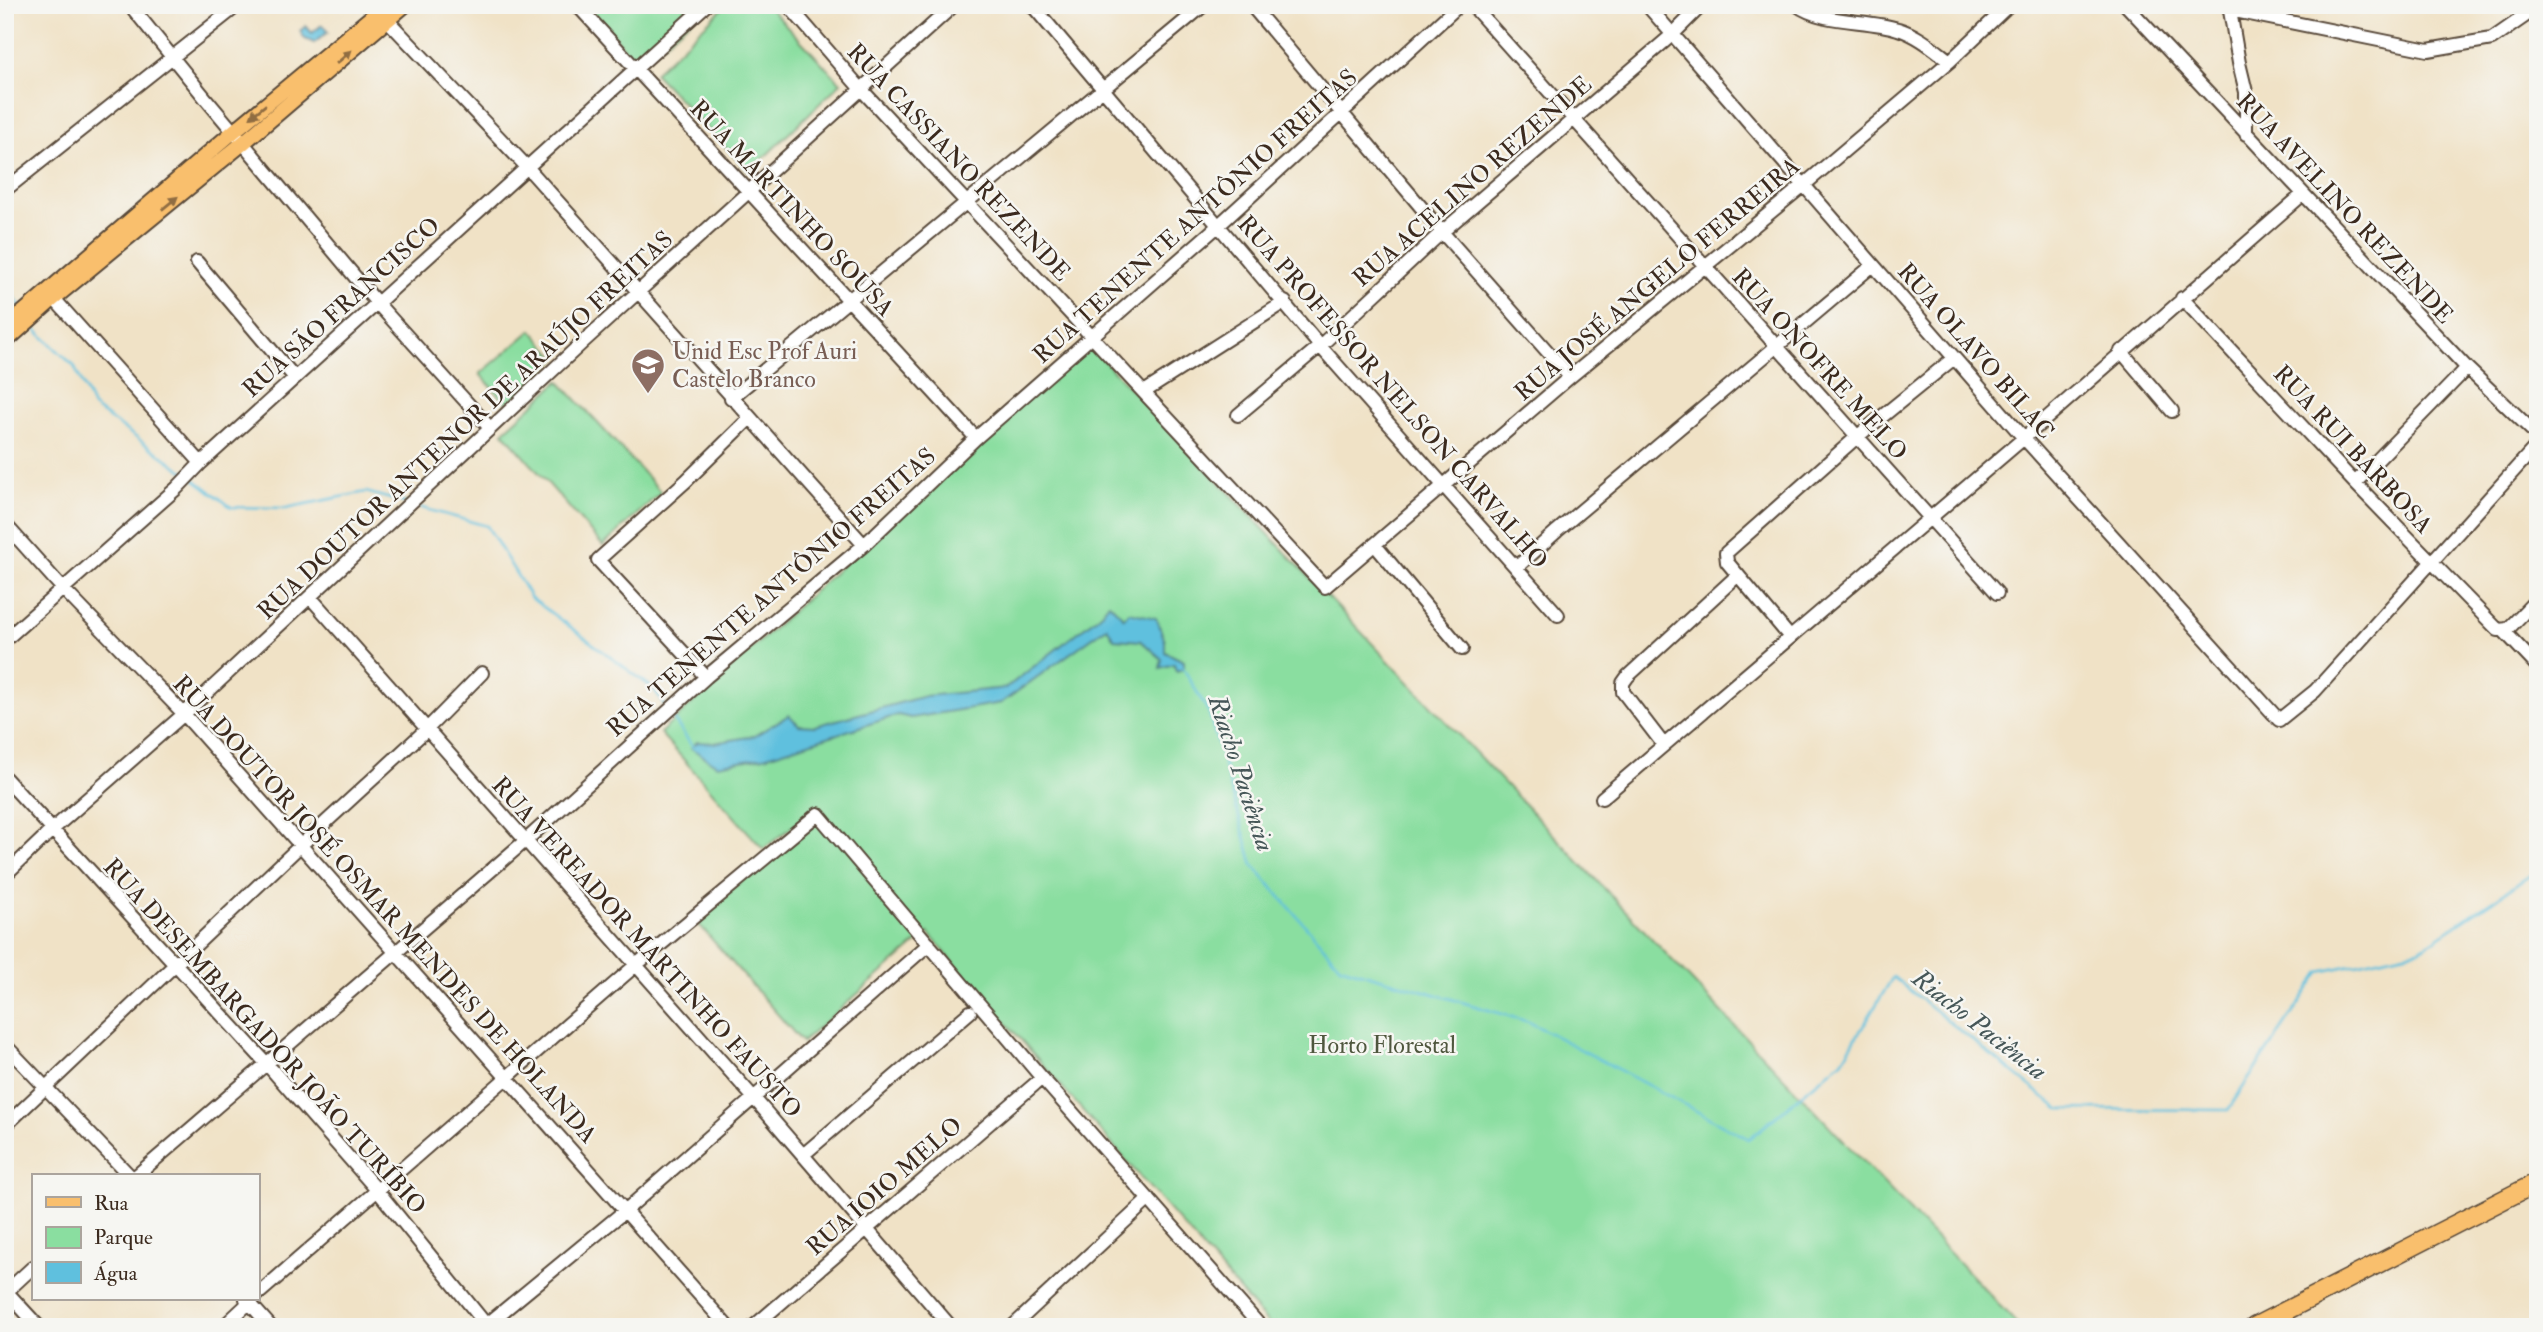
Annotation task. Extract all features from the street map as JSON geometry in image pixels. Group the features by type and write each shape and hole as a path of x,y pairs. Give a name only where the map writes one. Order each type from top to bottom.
{"highway":[{"path":"2254,1327 2538,1182"}],"main road":[{"path":"5,342 50,295 233,132 381,11 405,5"},
{"path":"5,328 243,143 381,11"}],"street":[{"path":"130,5 377,303 490,428"},
{"path":"5,190 238,5"},
{"name":"RUA MARTINHO SOUSA","path":"577,5 976,438"},
{"name":"RUA SÃO FRANCISCO","path":"5,640 177,488 201,463 706,5"},
{"name":"RUA CASSIANO REZENDE","path":"788,5 860,88 1320,584 1325,587 1329,584"},
{"name":"RUA DOUTOR ANTENOR DE ARAÚJO FREITAS","path":"5,875 52,829 184,714 860,88 954,5"},
{"name":"RUA PROFESSOR NELSON CARVALHO","path":"1032,5 1320,346 1558,615"},
{"path":"731,398 1204,5"},
{"path":"1251,5 1442,232 1570,377"},
{"name":"RUA TENENTE ANTÔNIO FREITAS","path":"138,1174 524,842 706,677 864,545 976,438 1219,225 1459,5"},
{"name":"RUA ONOFRE MELO","path":"1472,5 1997,593"},
{"name":"RUA OLAVO BILAC","path":"1647,5 2024,438 2279,720 2315,691 2432,563"},
{"name":"RUA ACELINO REZENDE","path":"1238,415 1320,346 1442,232 1672,35 1702,5"},
{"path":"1797,5 1811,13 1899,29 1916,37 1950,61"},
{"name":"RUA JOSÉ ANGELO FERREIRA","path":"1329,584 1570,377 1950,61 2009,5"},
{"name":"RUA AVELINO REZENDE","path":"2126,5 2467,368 2538,436"},
{"path":"2246,134 2248,102 2230,8 2427,50 2492,39 2538,7"},
{"path":"381,11 527,167 864,545"},
{"path":"1602,798 2024,438 2302,195"},
{"path":"197,262 295,378"},
{"path":"1517,567 1872,266"},
{"path":"50,295 201,463"},
{"name":"RUA RUI BARBOSA","path":"2182,298 2432,563 2538,667"},
{"path":"1144,392 1285,302"},
{"path":"2121,351 2172,411"},
{"path":"1789,636 1725,559 1729,549 1858,436 1954,358"},
{"path":"2355,483 2467,368"},
{"path":"706,677 598,560 686,481 749,418"},
{"path":"2432,563 2538,444"},
{"name":"RUA DOUTOR JOSÉ OSMAR MENDES DE HOLANDA","path":"5,524 64,590 184,714 728,1327"},
{"path":"1375,545 1462,649"},
{"path":"1663,744 1623,692 1625,680 1738,575"},
{"name":"RUA VEREADOR MARTINHO FAUSTO","path":"310,597 524,842 753,1097 951,1327"},
{"path":"2500,629 2538,598"},
{"path":"5,1126 174,964 426,730 482,673"},
{"name":"RUA DESEMBARGADOR JOÃO TURÍBIO","path":"5,778 266,1063 377,1190 486,1326"},
{"path":"259,1292 509,1079 636,965 818,814 1042,1078 1261,1327"},
{"path":"486,1326 626,1210 929,944"},
{"path":"803,1155 970,1012"},
{"path":"5,1045 128,1174"},
{"name":"RUA IOIO MELO","path":"753,1327 1042,1078"},
{"path":"1012,1327 1149,1199"},
{"path":"32,1268 6,1291 39,1327"},
{"path":"223,1327 250,1300"},
{"path":"252,1300 271,1327"}],"green space":[{"path":"586,5 708,5 639,65"},
{"path":"726,5 767,5 841,83 749,172 654,73"},
{"path":"532,330 557,359 507,404 480,374"},
{"name":"Horto Florestal","path":"1088,344 2020,1327 1271,1327 928,933 802,1042 693,918 825,813 819,807 763,849 660,733"},
{"path":"559,381 661,492 603,546 503,432"}],"water":[{"path":"322,25 328,32 314,43 305,39 300,31 306,26 312,33"},
{"path":"1109,603 1124,618 1129,612 1156,618 1165,641 1165,652 1184,661 1184,669 1176,671 1174,664 1160,668 1162,659 1141,641 1114,639 1107,627 1001,703 911,718 898,715 764,757 717,765 691,748 697,742 714,743 754,736 789,715 799,725 815,726 925,696 1006,688 1099,616"}],"waterway":[{"name":"Riacho Paciência","path":"5,156 8,181"},
{"name":"Riacho Paciência","path":"7,195 5,226 9,290 21,307"},
{"name":"Riacho Paciência","path":"32,324 74,366 93,407 185,472"},
{"name":"Riacho Paciência","path":"193,478 231,507 286,508 366,492 405,503"},
{"name":"Riacho Paciência","path":"415,506 487,526 531,598 654,689 667,709"},
{"name":"Riacho Paciência","path":"1182,666 1209,713 1253,865 1340,966 1529,1022 1749,1139 1842,1061 1893,977 2059,1109 2228,1110 2320,972 2419,950 2538,870"},
{"name":"Riacho Paciência","path":"670,714 694,749"}],"place":[{"name":"Unid Esc Prof Auri Castelo Branco","path":"648,395"}]}
